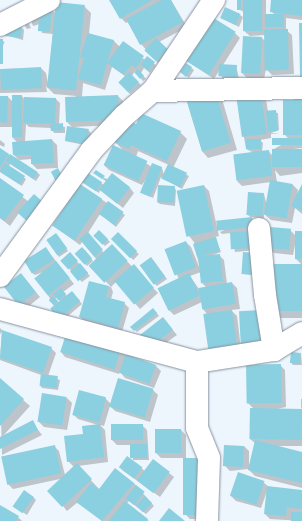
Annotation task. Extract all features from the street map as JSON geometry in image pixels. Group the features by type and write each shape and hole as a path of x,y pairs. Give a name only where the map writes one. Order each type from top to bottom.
{"street":[{"path":"0,25 49,0"},
{"path":"0,276 91,151 124,116 153,91 214,0"},
{"path":"153,91 302,88"},
{"path":"260,229 265,295 274,350"},
{"path":"0,309 197,362 274,350 302,333"},
{"path":"197,362 197,428 209,458 208,521"}],"building":[{"path":"109,0 152,0 120,19"},
{"path":"162,0 171,0 183,22 140,45 126,19"},
{"path":"237,0 241,0 241,10 237,10"},
{"path":"243,0 262,0 262,31 243,31"},
{"path":"271,0 302,0 302,16 270,12"},
{"path":"56,2 85,5 76,91 47,88"},
{"path":"40,7 52,8 50,32 38,31"},
{"path":"225,7 241,14 236,25 220,18"},
{"path":"265,14 284,14 284,27 265,27"},
{"path":"212,17 236,32 209,75 185,60"},
{"path":"299,23 302,23 302,77 300,77"},
{"path":"6,25 22,27 21,38 5,36"},
{"path":"264,29 288,29 289,70 265,70"},
{"path":"88,33 114,40 101,85 78,79 84,58 80,57"},
{"path":"243,36 262,37 260,74 241,73"},
{"path":"156,38 168,49 156,61 144,50"},
{"path":"0,39 3,39 3,64 0,64"},
{"path":"123,41 144,56 136,68 131,65 124,75 107,63"},
{"path":"147,56 155,62 148,71 140,65"},
{"path":"186,63 192,67 186,77 180,72"},
{"path":"219,64 237,65 236,77 218,76"},
{"path":"41,67 42,88 1,90 0,69"},
{"path":"138,69 144,76 140,79 134,72"},
{"path":"129,72 139,82 128,93 118,83"},
{"path":"215,91 231,143 202,151 186,100"},
{"path":"294,92 302,93 302,135 283,135 283,100 294,100"},
{"path":"261,93 267,134 242,137 236,96"},
{"path":"12,95 22,95 22,137 12,137"},
{"path":"118,95 119,111 112,112 113,120 66,122 65,97"},
{"path":"0,96 8,96 7,123 0,122"},
{"path":"24,97 56,98 55,124 23,123"},
{"path":"276,110 278,131 268,132 266,111"},
{"path":"141,113 181,131 167,161 131,145 129,149 114,142 125,118 136,124"},
{"path":"63,123 63,130 51,131 50,125"},
{"path":"67,126 89,129 87,144 65,141"},
{"path":"272,138 302,138 302,145 272,145"},
{"path":"52,139 54,163 31,164 31,155 13,155 12,142"},
{"path":"246,139 261,139 261,149 246,149"},
{"path":"113,145 147,161 138,181 104,165"},
{"path":"0,148 9,154 0,168"},
{"path":"272,149 302,149 302,167 272,167"},
{"path":"269,150 272,176 236,180 233,154"},
{"path":"10,154 38,172 33,179 6,161"},
{"path":"5,163 25,176 20,184 0,172"},
{"path":"152,163 162,167 150,197 140,193"},
{"path":"168,164 187,173 180,187 161,179"},
{"path":"58,168 64,180 57,183 51,172"},
{"path":"96,170 105,176 102,179 93,173"},
{"path":"88,173 102,182 96,191 82,182"},
{"path":"112,173 130,187 117,204 99,190"},
{"path":"0,178 24,195 4,221 0,218"},
{"path":"270,180 293,184 287,218 264,214"},
{"path":"80,184 102,199 74,241 52,225"},
{"path":"302,184 302,211 291,206"},
{"path":"158,185 175,186 174,203 157,202"},
{"path":"204,185 214,231 186,237 177,191"},
{"path":"248,192 264,193 262,216 246,215"},
{"path":"34,194 43,202 26,221 17,213"},
{"path":"108,201 124,212 114,225 99,214"},
{"path":"252,217 253,227 217,231 216,221"},
{"path":"270,227 291,229 289,250 268,248"},
{"path":"99,230 108,239 103,245 93,236"},
{"path":"253,231 254,248 231,249 230,232"},
{"path":"295,231 302,231 302,259 295,259"},
{"path":"88,232 103,250 94,257 80,239"},
{"path":"118,232 137,251 130,258 111,239"},
{"path":"56,233 67,248 57,255 46,240"},
{"path":"216,237 220,250 197,257 193,244"},
{"path":"186,241 196,267 175,275 165,249"},
{"path":"112,244 128,261 104,283 89,266"},
{"path":"46,247 54,260 32,273 24,261"},
{"path":"82,247 92,258 85,265 75,254"},
{"path":"70,252 78,261 68,270 60,261"},
{"path":"243,252 258,253 256,275 241,274"},
{"path":"220,254 223,281 201,283 198,256"},
{"path":"151,257 165,276 154,285 140,265"},
{"path":"56,261 70,278 48,296 34,279"},
{"path":"80,263 88,273 78,281 70,271"},
{"path":"134,264 154,288 134,304 114,281"},
{"path":"268,264 302,264 302,311 268,311"},
{"path":"21,273 36,292 18,305 4,287"},
{"path":"189,273 200,295 169,311 158,288"},
{"path":"89,281 109,286 106,297 125,302 118,328 79,317"},
{"path":"232,282 236,304 202,310 199,288"},
{"path":"61,288 66,294 59,301 53,294"},
{"path":"72,291 80,301 58,319 50,309"},
{"path":"53,296 58,301 54,305 49,300"},
{"path":"153,308 157,313 134,331 130,327"},
{"path":"232,310 238,352 209,356 203,314"},
{"path":"263,310 265,348 241,349 239,311"},
{"path":"163,317 173,330 149,348 139,335"},
{"path":"2,330 52,347 43,373 0,358"},
{"path":"67,331 121,349 114,370 60,352"},
{"path":"291,352 301,353 300,364 290,363"},
{"path":"126,354 156,365 149,384 119,373"},
{"path":"281,364 282,403 247,404 246,365"},
{"path":"41,374 58,376 56,388 40,386"},
{"path":"0,378 24,399 0,426"},
{"path":"118,378 153,389 145,418 109,407"},
{"path":"79,390 106,397 99,422 72,415"},
{"path":"42,393 67,397 62,426 37,422"},
{"path":"250,408 302,409 301,440 249,439"},
{"path":"33,420 38,430 0,449 0,437"},
{"path":"100,424 104,457 67,462 64,436 83,434 82,426"},
{"path":"111,424 143,424 143,440 111,440"},
{"path":"155,429 181,429 181,453 155,453"},
{"path":"255,440 302,452 302,483 248,470"},
{"path":"130,444 147,444 147,458 130,458"},
{"path":"55,445 61,473 7,485 1,456"},
{"path":"224,445 244,446 243,467 223,466"},
{"path":"127,456 142,467 134,478 119,467"},
{"path":"183,458 204,458 204,515 183,515"},
{"path":"153,459 170,472 154,493 137,481"},
{"path":"77,463 92,479 62,507 47,491"},
{"path":"115,468 134,483 102,521 76,502 91,483 99,489"},
{"path":"238,472 264,481 256,505 230,496"},
{"path":"136,485 145,492 134,505 126,498"},
{"path":"267,486 302,490 302,509 287,507 286,516 264,514"},
{"path":"24,490 34,497 22,513 13,506"},
{"path":"145,496 152,503 143,512 136,505"},
{"path":"125,501 148,519 147,521 109,521"},
{"path":"0,505 19,516 16,521 0,521"},
{"path":"169,508 185,521 159,521"},
{"path":"291,512 302,512 302,521 291,521"}]}
